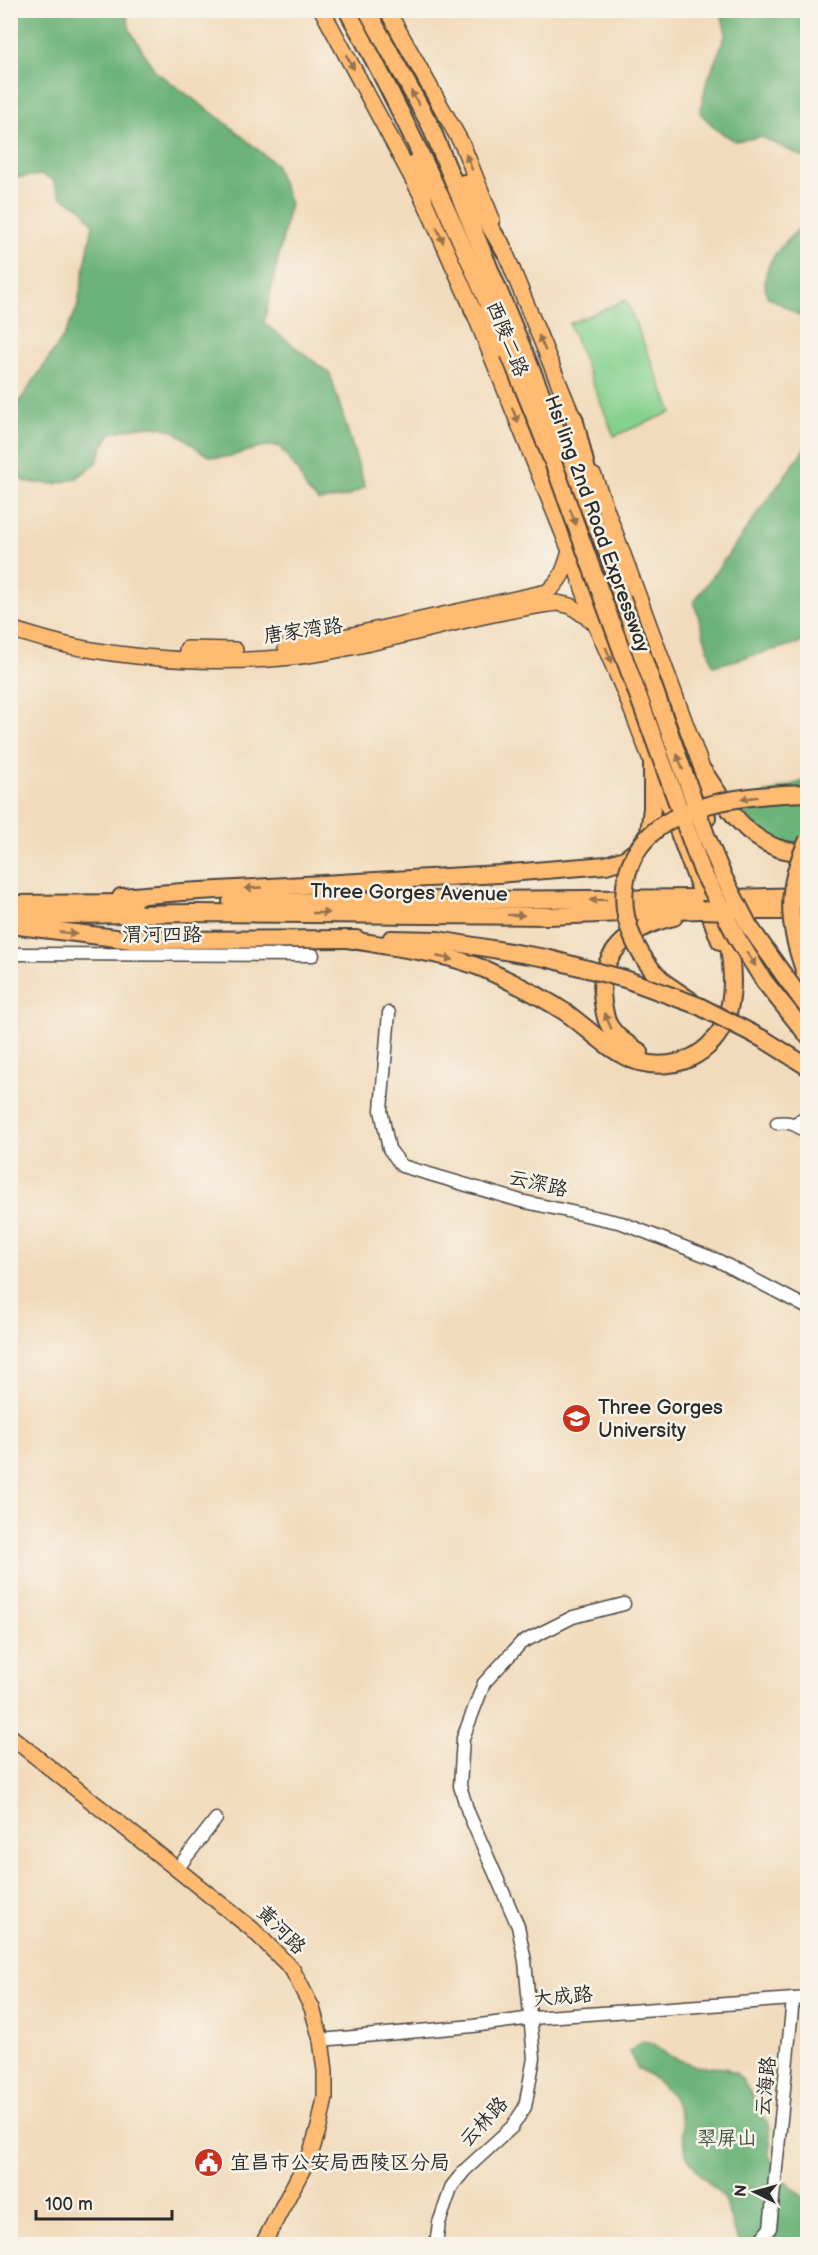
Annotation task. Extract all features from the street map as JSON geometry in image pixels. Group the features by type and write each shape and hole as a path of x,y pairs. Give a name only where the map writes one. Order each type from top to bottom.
{"highway":[{"name":"Hsi ling 2nd Road Expressway","path":"369,14 430,125 609,557 708,841 723,876 749,926 807,1008"},
{"name":"Hsi ling 2nd Road Expressway","path":"350,16 408,129 457,233 525,393 553,462 702,871 737,938 764,981 807,1036"},
{"path":"430,125 505,252"},
{"path":"408,129 424,200"},
{"path":"473,310 525,393"},
{"path":"573,418 609,557"},
{"path":"54,904 182,892 499,874 606,865 625,860 637,850 649,833 652,808 652,764"},
{"path":"346,939 464,961 533,993 568,1014 616,1050 638,1061 673,1064 690,1059 706,1049 721,1033 733,988 731,962 708,841 704,771"},
{"path":"704,771 737,821 756,838 776,848 807,854"},
{"path":"699,1006 659,977 642,958 635,945 627,922 624,893 626,878 639,845 666,821 689,811 731,801 807,793"},
{"path":"665,796 724,953 725,981 722,1007 714,1027 688,1051 664,1056 642,1053 613,1032 605,1018 601,993 603,971 615,947 632,934 699,904"},
{"path":"806,975 796,948 792,928 791,899 795,870 807,840"},
{"name":"Three Gorges Avenue","path":"729,904 771,896 807,895"},
{"name":"Three Gorges Avenue","path":"10,904 729,904 807,911"},
{"name":"Three Gorges Avenue","path":"10,916 192,913 549,916 699,904"},
{"path":"10,925 132,940 438,940 546,958 625,979 699,1006 765,1040 807,1068"}],"main road":[{"name":"西陵二路","path":"322,10 424,200 473,310 665,796"},
{"name":"西陵二路","path":"387,10 463,146 573,418 704,771"},
{"name":"唐家湾路","path":"10,619 70,636 140,646 230,650 278,648 547,592 556,585 564,573 570,551"},
{"name":"唐家湾路","path":"10,629 81,648 156,657 212,660 273,658 320,653 557,603 571,606 595,623"},
{"path":"634,716 640,728 650,736 657,738 672,732 677,712 672,687"},
{"name":"黄河路","path":"10,1736 252,1929 292,1969 312,2008 321,2040 325,2071 325,2098 320,2127 310,2155 263,2244"}],"street":[{"name":"渭河四路","path":"10,954 313,955"},
{"name":"云深路","path":"389,1013 381,1110 389,1149 402,1166 521,1201 622,1223 717,1260 807,1308"},
{"path":"795,1124 807,1115"},
{"path":"777,1123 787,1121 807,1133"},
{"name":"云林路","path":"436,2244 439,2223 452,2186 465,2170 512,2127 525,2108 534,2058 532,2018 518,1926 468,1812 460,1786 463,1738 484,1683 521,1643 573,1617 624,1604"},
{"path":"177,1869 216,1819"},
{"name":"大成路","path":"321,2040 473,2026 532,2018 807,1998"},
{"name":"云海路","path":"757,2244 770,2228 794,1999"}],"green space":[{"path":"11,10 126,11 130,30 155,71 226,123 275,164 290,204 264,323 330,374 365,487 346,497 318,501 307,490 297,470 279,446 260,447 232,456 214,457 203,453 178,433 150,426 111,433 97,462 77,478 55,484 25,482 12,469 11,414 64,336 77,308 93,224 82,208 61,197 52,179 42,175 11,178"},
{"path":"718,11 779,11 780,13 807,11 807,159 762,137 735,141 717,130 700,113 706,84 726,34 722,16"},
{"path":"807,220 807,320 767,296 765,284 766,273 775,254"},
{"path":"626,300 672,412 614,436 569,324"},
{"path":"807,445 807,641 713,666 694,602"},
{"path":"807,780 807,844 772,839 750,820 739,802"},
{"name":"翠屏山","path":"643,2041 655,2045 669,2056 696,2066 725,2068 736,2073 744,2082 768,2124 769,2156 783,2180 807,2200 807,2244 739,2244 723,2197 697,2171 686,2154 681,2117 672,2095 648,2074 638,2069 629,2052"}],"place":[{"name":"Three Gorges University","path":"577,1419"},
{"name":"宜昌市公安局西陵区分局","path":"209,2163"}]}
